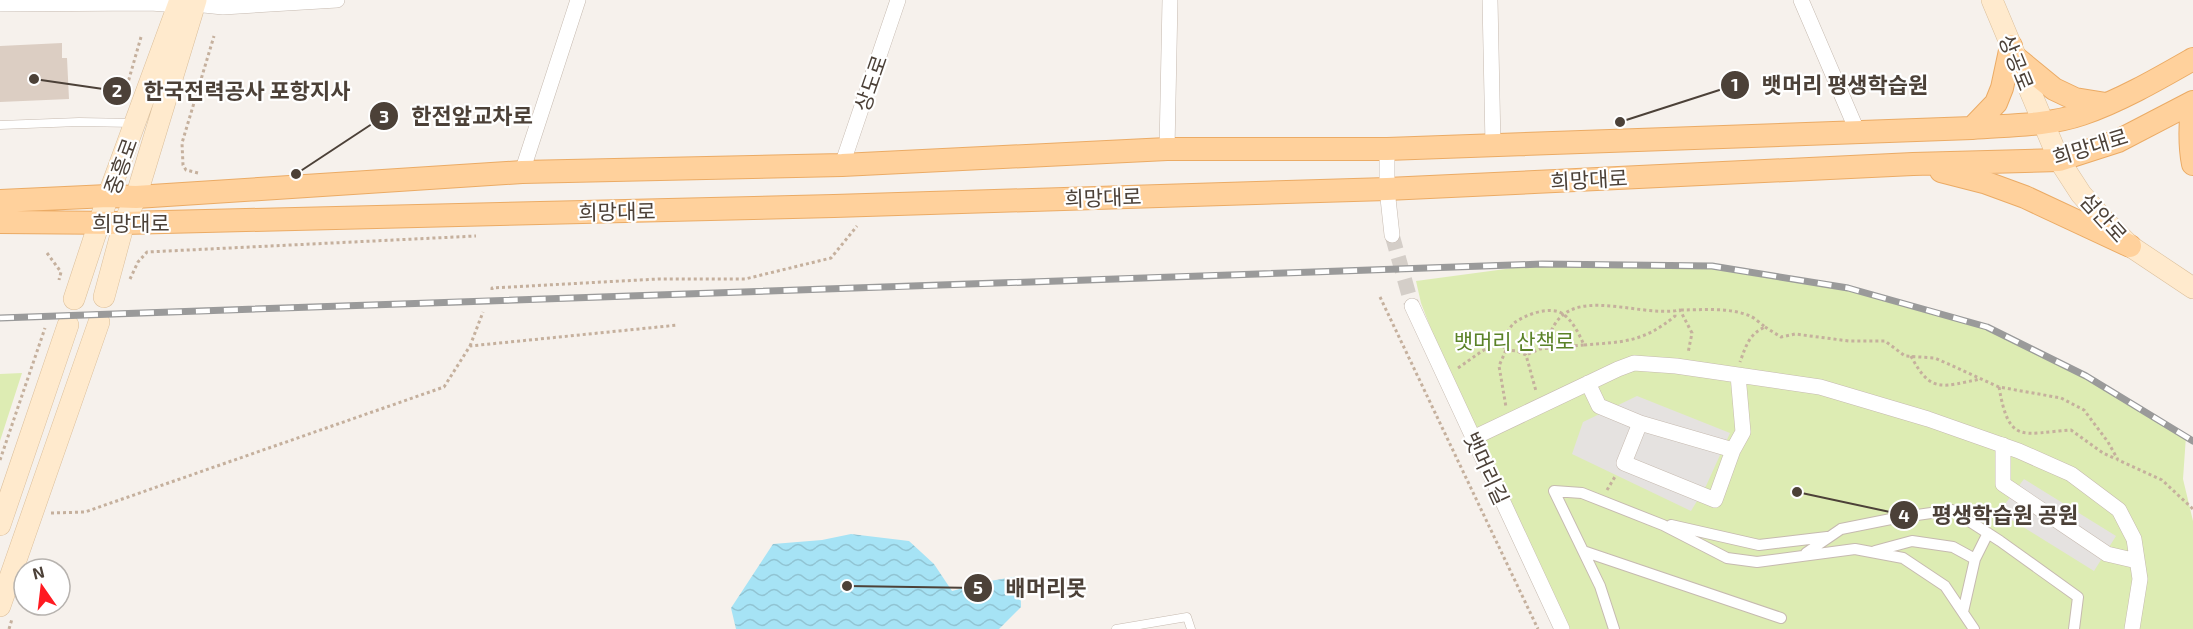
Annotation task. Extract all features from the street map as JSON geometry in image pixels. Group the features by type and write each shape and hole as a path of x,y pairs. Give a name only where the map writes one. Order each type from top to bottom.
{"main road":[{"name":"상공로","path":"1992,0 2042,123"},
{"name":"중흥로","path":"74,299 135,123 187,2"},
{"name":"중흥로","path":"104,297 124,223 136,197 187,2"},
{"path":"1972,128 1996,103 2013,52 2054,89 2075,99 2106,104"},
{"name":"희망대로","path":"0,201 108,196 136,197 522,172 842,165 1167,149 1387,149 1972,128 2042,123 2080,115 2193,59"},
{"name":"희망대로","path":"0,222 124,223 874,205 1387,189 1913,164 2059,160 2118,141 2192,103"},
{"path":"2192,103 2190,134 2193,164"},
{"name":"섬안로","path":"2042,123 2059,160 2088,202 2130,246 2193,288"},
{"path":"1913,164 1984,182 2025,197 2130,246"},
{"path":"0,606 99,322"},
{"path":"1,520 68,325"}],"street":[{"path":"0,4 187,2 223,7 337,0"},
{"path":"522,172 578,0"},
{"name":"상도로","path":"842,165 898,0"},
{"path":"1167,149 1170,0"},
{"path":"1490,0 1493,145"},
{"path":"1801,0 1857,133"},
{"path":"1387,149 1387,189 1392,235"},
{"name":"뱃머리길","path":"1412,306 1562,629"},
{"path":"1473,438 1634,363 1685,367 1820,387 1928,419 2003,445 2071,474 2119,510 2134,540 2140,579 2132,629"},
{"path":"1640,423 1624,464 1715,500 1733,450 1743,432 1738,375"},
{"path":"1588,383 1599,406 1640,423 1733,450"},
{"path":"2003,445 2003,484 2107,554 2137,561"},
{"path":"1614,629 1600,586 1554,491 1582,493 1601,500 1663,525 1727,558 1757,562 1855,549 1904,558 1944,586 1974,629"},
{"path":"1803,555 1841,529 1952,510 2078,597 2074,629"},
{"path":"1663,525 1759,545 1830,537"},
{"path":"1963,612 1975,559 1988,533"},
{"path":"1872,552 1912,541 1953,547 1975,559"},
{"path":"1583,550 1781,618"}],"lane":[{"path":"0,125 79,122 135,123"},
{"path":"1116,629 1187,616 1191,629"}],"path":[{"path":"182,143 214,36"},
{"path":"492,290 492,288 658,279 745,279 831,258 874,205"},
{"path":"47,254 61,272 59,281"},
{"path":"1380,297 1538,629"},
{"path":"1547,348 1549,334 1556,320 1582,306 1601,304 1623,309 1716,310 1737,313 1751,316 1781,337 1796,334 1849,341 1885,341 1905,356 1935,358 1999,387 2061,398 2084,410 2108,442 2118,460"},
{"path":"1445,377 1476,356 1483,348 1500,342 1514,324 1533,314 1553,310 1564,315 1576,328 1584,345"},
{"path":"1680,310 1692,333 1685,367"},
{"path":"1500,342 1506,350 1526,355 1547,348 1621,342 1659,329 1675,316 1675,311"},
{"path":"32,513 85,512 444,387 470,346 483,312"},
{"path":"470,346 678,325"},
{"path":"1738,375 1747,342 1756,331 1766,327"},
{"path":"0,460 45,328"},
{"path":"1506,350 1499,366 1503,397 1510,420"},
{"path":"1526,355 1536,390 1548,402"},
{"path":"1911,356 1920,373 1930,384 1947,385 1983,379"},
{"path":"1999,387 2003,409 2009,424 2016,430 2026,434 2071,430 2103,453 2162,480 2193,509"},
{"path":"1601,500 1624,464"}],"green space":[{"name":"뱃머리 산책로","path":"1542,264 1712,266 1848,288 1987,327 2086,376 2186,436 2183,479 2193,521 2193,629 1562,629 1473,438 1421,303 1416,281"},
{"path":"22,373 0,441 0,374"}],"shaded area":[{"path":"1637,396 1730,433 1706,486 1691,511 1572,454 1583,422"},
{"path":"2024,479 2116,536 2094,571 1999,512"}],"water":[{"path":"851,534 909,541 934,564 952,591 1020,576 1021,607 999,629 736,629 731,608 773,544 822,540"}],"building":[{"path":"62,43 62,58 67,58 69,99 0,102 0,46"}],"tunnel":[{"path":"1392,235 1412,306"}],"railway":[{"path":"0,318 1542,264 1712,266 1848,288 1987,327 2086,376 2193,441"}],"place":[{"name":"한국전력공사 포항지사","path":"34,79"},
{"name":"뱃머리 평생학습원","path":"1620,122"},
{"name":"한전앞교차로","path":"296,174"},
{"name":"평생학습원 공원","path":"1797,492"},
{"name":"배머리못","path":"847,586"}]}
